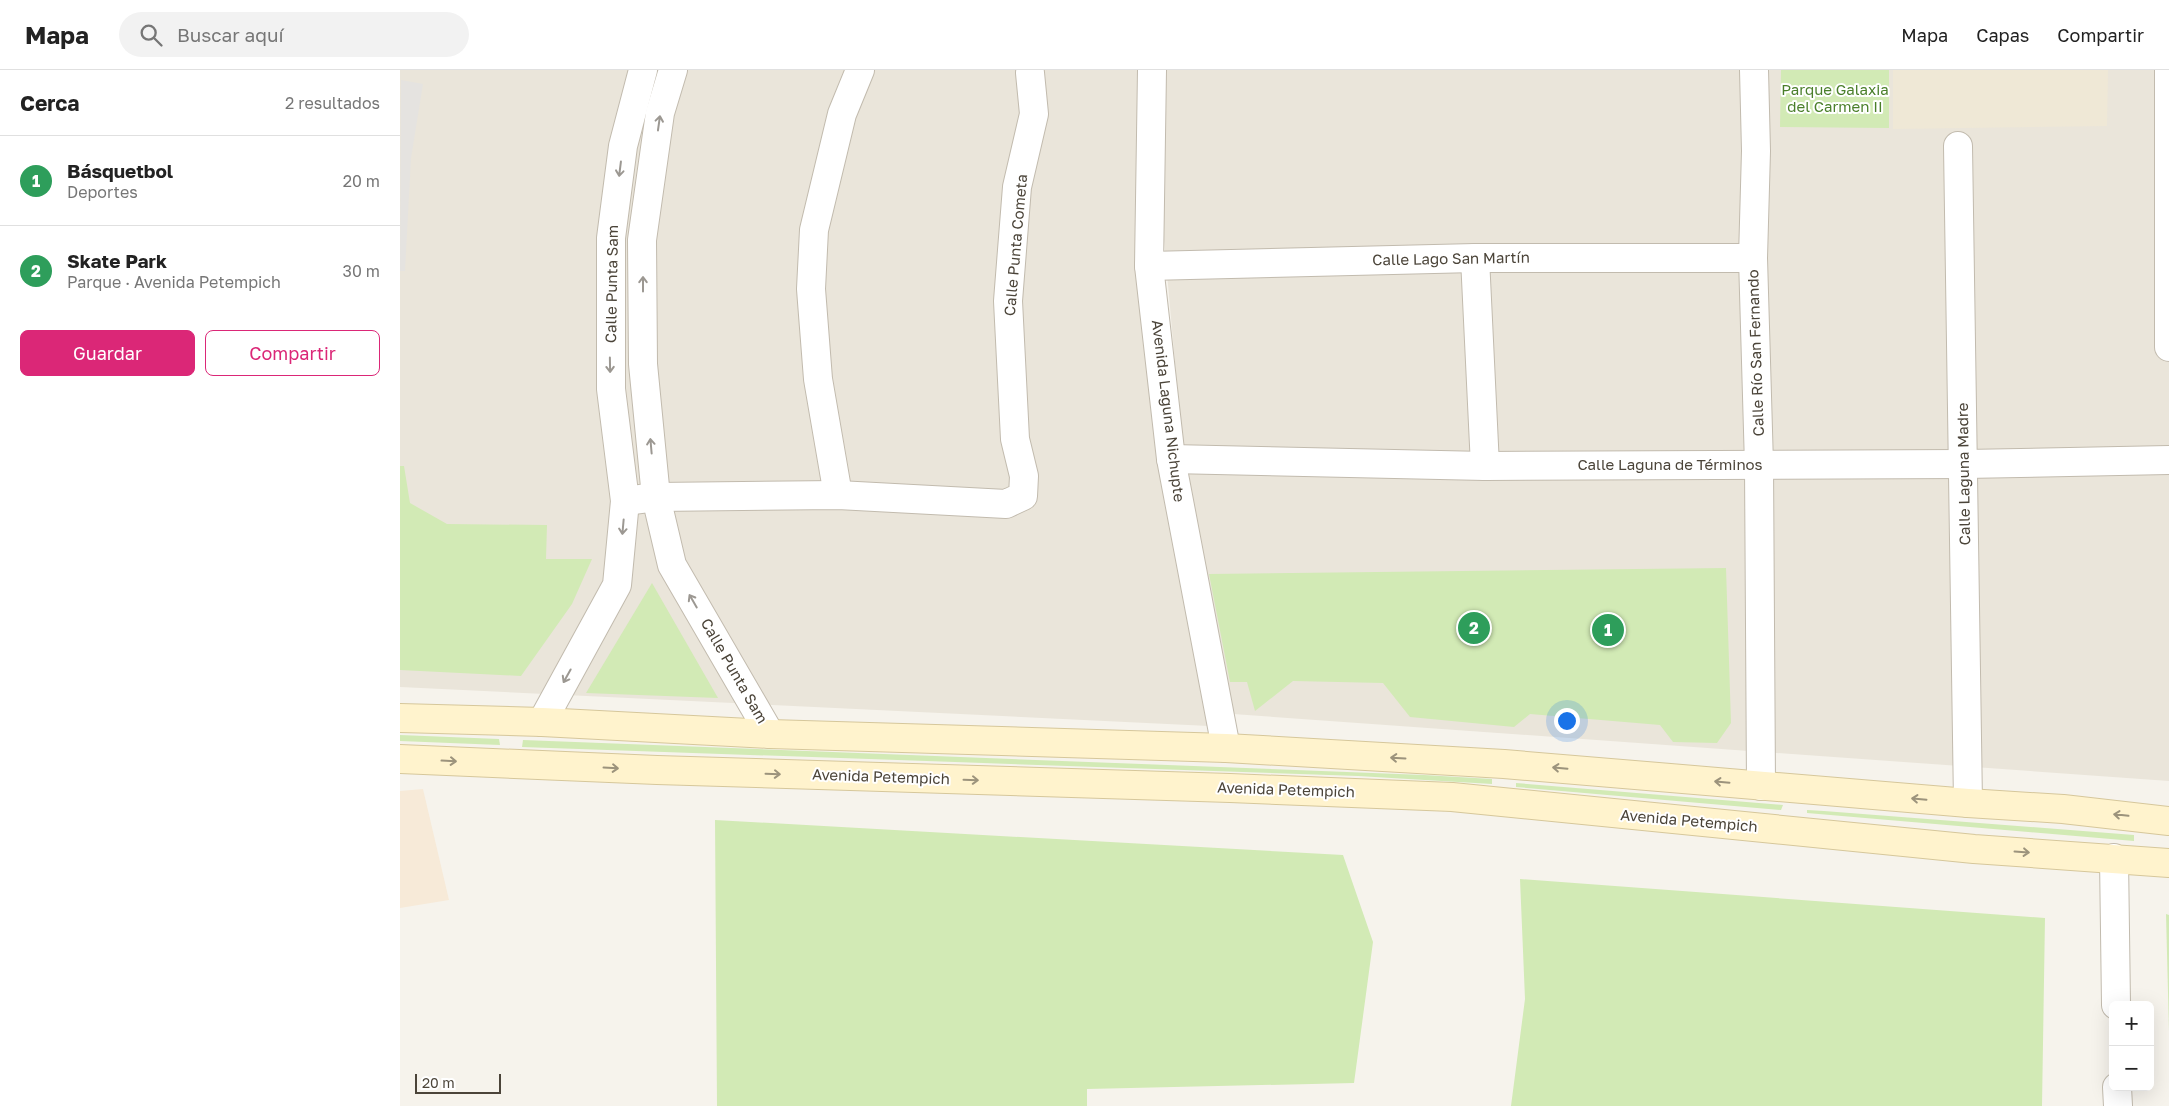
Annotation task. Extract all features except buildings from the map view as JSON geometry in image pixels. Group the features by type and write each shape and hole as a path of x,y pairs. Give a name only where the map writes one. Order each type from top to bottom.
{"main road":[{"path":"400,718 542,722 770,734 1226,748 1504,764 1968,803 2064,809 2169,821"},
{"name":"Avenida Petempich","path":"400,759 657,770 1230,788 1452,798 1974,849 2169,863"}],"street":[{"name":"Calle Punta Sam","path":"542,722 618,585 625,501 611,389 611,238 623,146 643,70"},
{"name":"Calle Punta Sam","path":"673,70 660,113 642,240 643,364 656,497 672,565 770,734"},
{"path":"625,501 656,497 838,495 818,379 811,289 814,230 842,114 860,70"},
{"name":"Avenida Laguna Nichupte","path":"1152,70 1149,266 1171,459 1226,748"},
{"name":"Calle Río San Fernando","path":"1754,70 1756,151 1753,258 1759,465 1761,786"},
{"path":"2169,70 2169,348"},
{"name":"Calle Punta Cometa","path":"838,495 1006,504 1023,496 1024,476 1015,439 1008,302 1017,187 1034,114 1030,73"},
{"name":"Calle Laguna Madre","path":"1958,146 1965,464 1968,803"},
{"path":"1475,258 1485,466"},
{"name":"Calle Lago San Martín","path":"1149,266 1475,258 1753,258"},
{"name":"Calle Laguna de Términos","path":"1171,459 1485,466 1965,464 2169,460"},
{"path":"2114,858 2116,1001"},
{"path":"2117,1091 2118,1106"}],"shaded area":[{"path":"400,70 1137,70 1138,269 1209,726 400,687"},
{"path":"1160,70 2169,70 2169,781 1233,714 1182,441 1163,229"},
{"path":"1893,70 2108,70 2107,126 1893,129"},
{"path":"401,80 423,84 411,158 405,271 400,271"},
{"path":"423,789 449,900 400,908 400,791"}],"green space":[{"name":"Parque Galaxia del Carmen II","path":"1781,70 1889,70 1889,128 1780,127"},
{"path":"400,466 404,466 410,503 447,524 547,525 546,559 592,559 572,604 521,676 400,670"},
{"path":"1726,568 1731,723 1717,743 1673,742 1660,725 1530,714 1514,727 1410,717 1383,683 1293,681 1255,711 1247,682 1230,682 1209,574"},
{"path":"652,583 718,698 586,693"},
{"path":"400,735 499,739 500,745 400,741"},
{"path":"523,740 1424,775 1492,779 1492,784 1358,776 522,747"},
{"path":"1516,783 1783,805 1781,810 1516,787"},
{"path":"1807,810 2134,835 2134,841 1807,813"},
{"path":"715,820 1343,855 1373,942 1354,1083 1087,1089 1087,1106 717,1106"},
{"path":"1520,879 2045,918 2042,1106 1511,1106 1525,999"},
{"path":"2166,914 2169,915 2169,1031"}],"place":[{"name":"Skate Park","path":"1474,628"},
{"name":"Básquetbol","path":"1608,630"}]}
